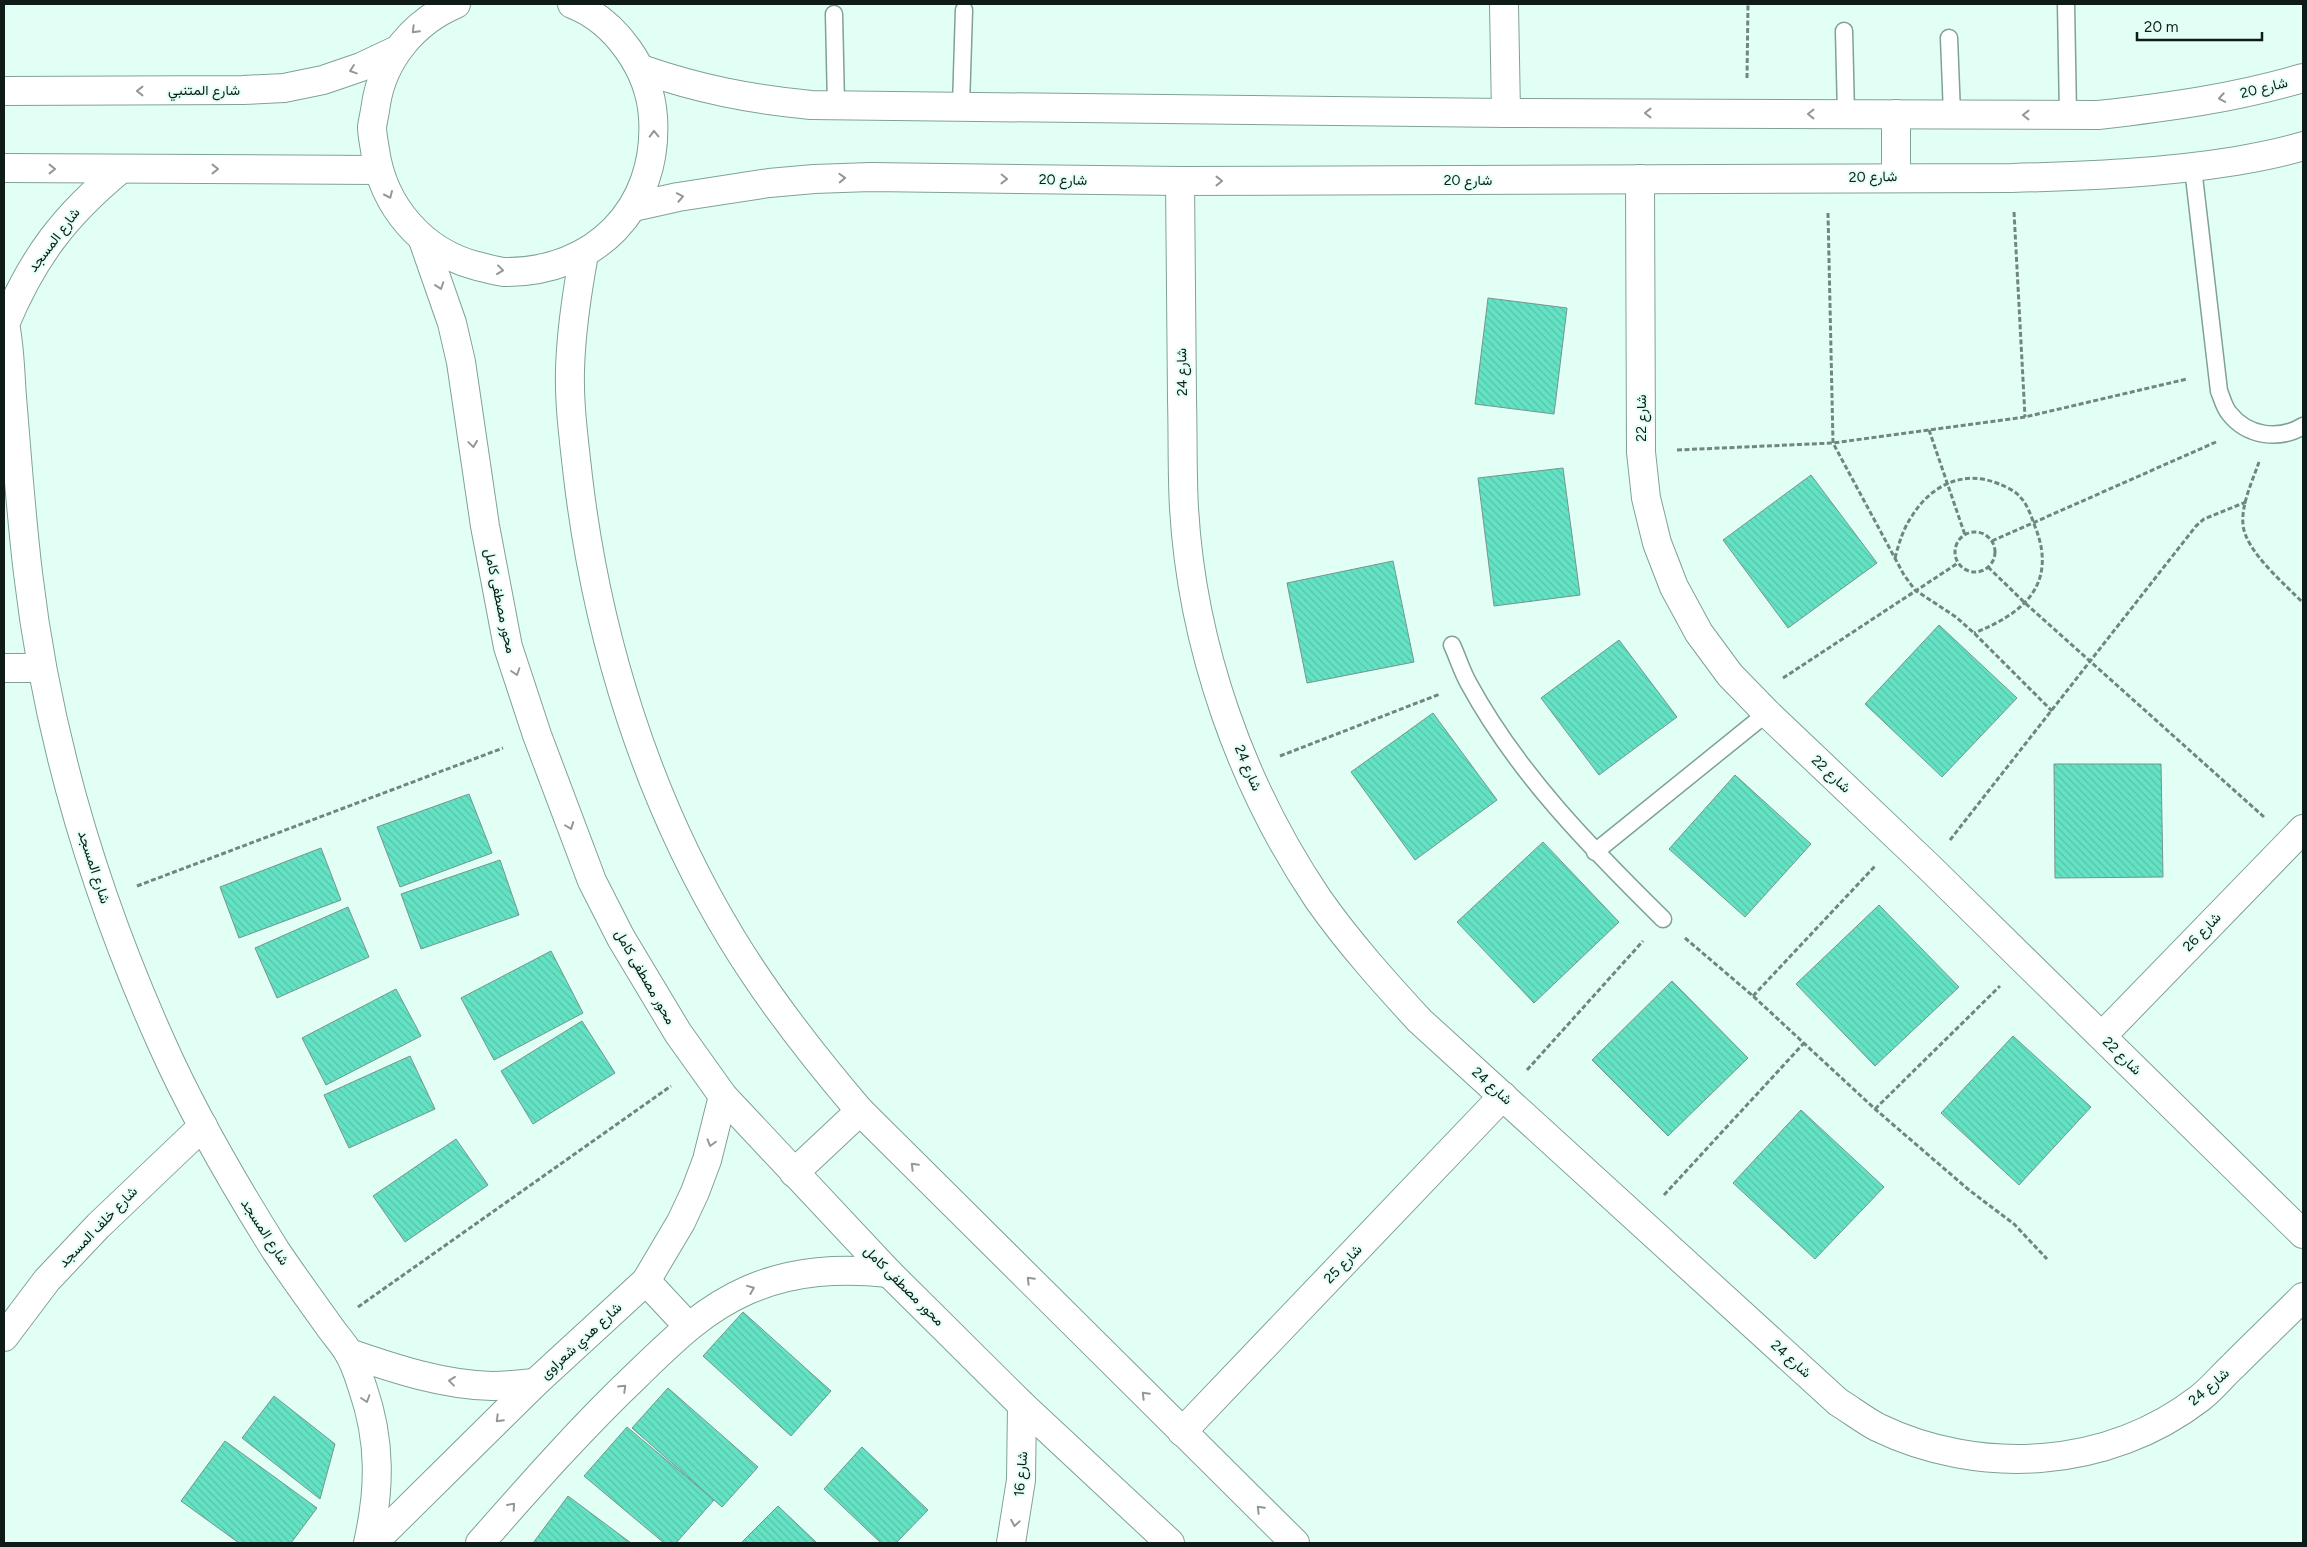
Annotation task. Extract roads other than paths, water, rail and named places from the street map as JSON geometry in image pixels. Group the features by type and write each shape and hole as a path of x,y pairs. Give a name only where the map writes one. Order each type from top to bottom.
{"street":[{"path":"446,6 417,28 397,50 378,88 372,129 378,170 395,208 423,240 460,262 502,272 544,269 584,254 612,233 633,207 648,175 655,140 652,103 641,69 602,14 572,4"},
{"path":"1504,4 1506,113"},
{"name":"شارع المتنبي","path":"4,91 243,90 284,88 323,80 361,67 397,50"},
{"name":"شارع 20","path":"641,69 686,84 727,94 769,101 836,105 1506,113 2098,115 2175,106 2251,93 2303,78"},
{"path":"1896,114 1896,177"},
{"name":"شارع 20","path":"633,207 723,190 814,179 871,177 1180,182 1896,177 2012,178 2111,175 2193,168 2286,152 2303,146"},
{"path":"4,168 378,170"},
{"name":"شارع المسجد","path":"121,169 90,194 64,222 40,254 20,288 4,321 28,574 42,668 56,735 78,818 103,899 131,974 160,1039 203,1126 239,1191 282,1260 349,1353 372,1415 377,1448 378,1481 375,1513 368,1543"},
{"name":"شارع 22","path":"1640,179 1641,452 1646,498 1657,543 1674,587 1699,633 1730,675 1760,706 1929,867 2303,1234"},
{"name":"شارع 24","path":"1180,182 1184,509 1195,598 1216,685 1247,769 1280,836 1318,899 1366,962 1420,1020 1838,1402 1876,1426 1916,1443 1959,1455 2003,1460 2056,1458 2107,1446 2156,1426 2200,1398 2303,1297"},
{"name":"محور مصطفى كامل","path":"423,240 453,330 461,362 485,526 508,647 537,736 592,881 652,992 700,1065 723,1096 794,1173 889,1273 1022,1405 1170,1543"},
{"path":"584,254 572,331 571,410 586,539 604,626 628,712 660,796 698,877 731,938 810,1052 860,1111 1295,1543"},
{"path":"4,668 42,668"},
{"name":"شارع 26","path":"2102,1036 2297,835"},
{"name":"شارع هدي شعراوى","path":"373,1543 535,1383 646,1281 681,1222 695,1192 709,1152 723,1096"},
{"name":"شارع 25","path":"1182,1432 1504,1096"},
{"path":"794,1173 860,1111"},
{"name":"شارع خلف المسجد","path":"4,1337 47,1280 91,1232 203,1126"},
{"path":"480,1543 545,1469 615,1396 688,1326 717,1305 749,1289 783,1278 818,1271 854,1270 889,1273"},
{"path":"646,1281 688,1326"},
{"path":"349,1353 395,1369 443,1380 491,1386 535,1383"},
{"name":"شارع 16","path":"1011,1543 1021,1480 1022,1405"}],"lane":[{"path":"2066,4 2068,115"},
{"path":"961,106 964,10"},
{"path":"834,14 836,105"},
{"path":"1844,31 1846,114"},
{"path":"1950,38 1952,114"},
{"path":"2193,168 2219,391 2228,412 2246,428 2268,436 2291,434 2303,426"},
{"path":"1452,645 1468,683 1507,742 1549,798 1595,852 1663,919"},
{"path":"1595,852 1760,706"}]}
